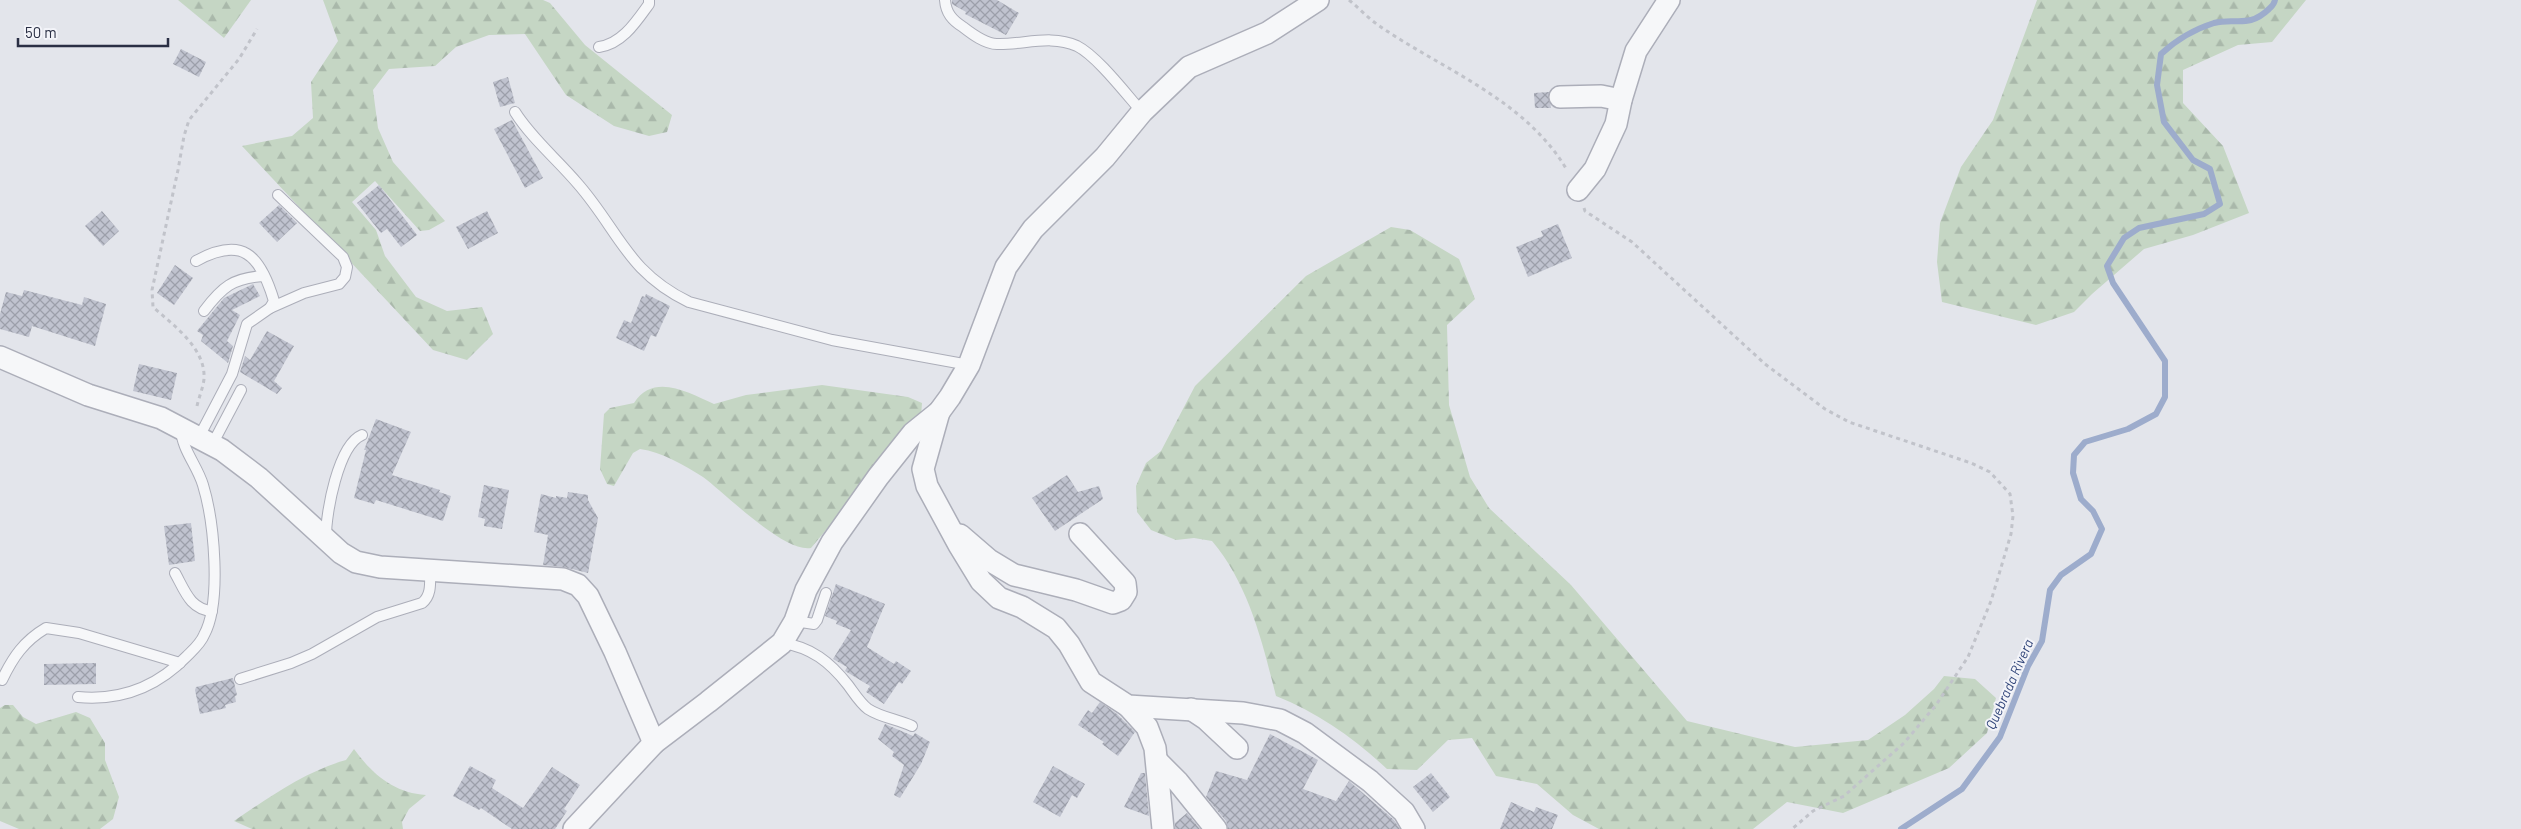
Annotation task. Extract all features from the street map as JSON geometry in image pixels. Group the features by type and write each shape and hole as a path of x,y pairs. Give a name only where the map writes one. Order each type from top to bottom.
{"street":[{"path":"1163,829 1158,762 1147,727 1128,706 1091,682 1069,644 1056,628 1022,607 999,598 981,581 927,486 923,468 939,412 969,365 992,301 1012,256 1033,229 1105,157 1142,112 1188,67 1267,33 1318,0"},
{"path":"1578,190 1595,169 1616,124 1621,100 1636,51 1668,0"},
{"path":"1560,97 1602,96 1621,100"},
{"path":"0,357 88,395 160,418 196,436 259,478 341,553 366,566 563,579 578,585 588,596 615,652 654,743"},
{"path":"574,829 654,743 723,691 782,643 795,621 806,590 832,542 878,477 913,433 939,412"},
{"path":"952,529 989,560 1014,575 1076,590 1113,603 1121,600 1126,592 1125,583 1080,534"},
{"path":"1128,706 1191,708 1243,713 1280,720 1305,733 1370,781 1404,812 1414,829"},
{"path":"1191,708 1206,718 1237,748"},
{"path":"1158,762 1178,782 1216,829"}],"lane":[{"path":"599,47 610,46 624,35 649,4 649,0"},
{"path":"945,0 946,11 957,23 974,36 995,45 1049,40 1077,46 1094,59 1142,112"},
{"path":"515,112 526,130 578,184 623,248 652,280 669,292 689,302 832,340 969,365"},
{"path":"196,436 232,374 247,324 270,308 304,293 339,284 345,277 347,267 343,257 278,194"},
{"path":"196,261 215,251 243,250 254,258 263,276 274,301 270,308"},
{"path":"204,311 216,294 230,283 244,277 263,276"},
{"path":"78,697 116,697 140,690 166,676 204,636 212,611 216,576 203,485 182,441 196,436 241,390"},
{"path":"326,540 326,522 346,450 354,438 362,435"},
{"path":"240,679 291,663 312,654 377,617 422,603 427,599 430,587 430,570"},
{"path":"175,573 192,604 202,610 212,611"},
{"path":"795,621 814,624 826,592"},
{"path":"2,680 18,650 31,637 46,628 79,633 180,663"},
{"path":"782,643 797,645 814,652 835,669 868,708 885,718 912,726"}],"path":[{"path":"1349,0 1377,25 1462,75 1524,120 1551,148 1578,190 1585,212 1632,242 1765,364 1825,409 1856,424 1929,447 1971,463 1990,472 2010,494 2013,516 2011,534 1991,601 1968,657 1936,705 1904,743 1844,796 1812,811 1792,829"},
{"path":"196,436 204,379 202,364 193,345 154,307 152,290 189,120 239,60 257,29"}],"green space":[{"path":"178,0 251,0 224,38"},
{"path":"323,0 543,0 550,3 585,45 672,115 667,132 649,136 614,126 566,95 525,34 489,35 456,47 435,66 389,69 373,90 378,128 393,162 445,221 429,230 420,231 375,181 352,202 376,230 385,256 416,297 447,311 482,307 493,334 467,360 433,350 242,146 292,136 313,118 311,82 338,41"},
{"path":"2037,0 2306,0 2272,42 2238,45 2183,70 2183,103 2223,146 2249,213 2193,235 2144,249 2074,312 2036,325 1942,302 1937,262 1940,223 1961,167 1993,120"},
{"path":"1391,227 1410,230 1459,259 1475,299 1447,325 1449,405 1470,477 1489,508 1571,585 1687,721 1795,747 1868,740 1905,715 1934,689 1944,676 1975,679 1996,698 1987,733 1949,768 1843,813 1787,802 1753,829 1599,829 1573,815 1537,784 1496,776 1472,738 1448,740 1417,770 1387,769 1335,727 1306,710 1276,696 1253,614 1236,576 1225,558 1212,541 1194,538 1176,540 1151,530 1137,512 1136,486 1146,463 1161,451 1195,386 1306,276"},
{"path":"822,385 908,397 922,403 921,416 811,548 800,547 771,532 703,477 665,456 640,449 633,453 614,486 607,484 600,469 604,414 610,408 634,403 642,394 651,389 672,388 714,404 746,395"},
{"path":"5,705 13,705 23,717 36,724 76,712 90,718 105,743 105,760 119,797 113,819 100,829 19,829 0,821 0,708"},
{"path":"354,749 368,766 385,781 404,790 426,795 409,809 402,822 403,829 252,829 234,821 302,778 346,760"}],"building":[{"path":"952,0 997,0 1019,13 1006,35 965,14 966,12 952,4"},
{"path":"181,49 206,62 199,77 173,64"},
{"path":"508,77 515,103 500,107 493,82"},
{"path":"1549,92 1551,108 1535,108 1534,93"},
{"path":"512,120 543,178 525,188 494,129"},
{"path":"379,185 417,235 401,247 387,229 381,233 357,203"},
{"path":"279,205 297,223 277,242 259,223"},
{"path":"102,211 119,231 103,246 85,226"},
{"path":"487,211 498,233 468,249 456,227"},
{"path":"1558,224 1572,258 1528,277 1516,247 1543,236 1541,231"},
{"path":"175,265 193,278 174,305 157,293"},
{"path":"253,284 260,296 232,310 240,315 227,341 233,346 228,363 201,341 203,335 197,331 224,298"},
{"path":"24,290 82,305 84,297 106,304 95,346 32,326 29,337 0,329 0,314 6,292 22,296"},
{"path":"646,294 670,306 656,337 651,335 644,351 616,338 624,320 631,323 642,296 645,297"},
{"path":"267,331 294,346 274,381 282,388 277,394 240,372 245,356 250,360"},
{"path":"139,364 177,373 171,400 133,391"},
{"path":"376,419 411,432 392,475 440,490 439,492 451,496 443,521 376,500 374,504 354,498 366,450 364,450"},
{"path":"1067,475 1078,492 1099,486 1103,499 1055,531 1032,498"},
{"path":"484,485 509,490 502,529 484,526 485,519 478,517"},
{"path":"568,492 588,495 588,500 598,518 588,573 564,567 543,565 548,535 534,532 541,494 556,498 556,496 567,498"},
{"path":"191,523 195,561 169,565 164,526"},
{"path":"836,584 885,604 867,647 894,664 896,661 911,671 902,684 899,682 884,704 866,692 870,686 845,671 847,667 833,659 851,630 836,624 837,621 825,616"},
{"path":"96,663 96,684 44,685 44,664"},
{"path":"233,678 237,695 235,696 236,702 225,705 226,708 200,714 196,687"},
{"path":"1100,702 1117,714 1135,732 1118,756 1102,744 1104,742 1078,725 1088,710 1092,713"},
{"path":"885,724 913,736 915,733 930,742 921,764 900,798 894,795 904,765 892,756 894,752 878,739"},
{"path":"1270,734 1318,760 1303,789 1336,801 1349,781 1394,820 1400,829 1228,829 1226,821 1206,797 1216,771 1247,780"},
{"path":"470,766 496,780 492,788 523,808 552,767 580,785 564,809 567,811 555,829 512,829 481,808 479,810 453,796"},
{"path":"1053,766 1085,784 1077,798 1072,795 1060,817 1033,802"},
{"path":"1141,773 1145,773 1149,816 1124,807"},
{"path":"1431,773 1450,797 1433,812 1413,787"},
{"path":"1511,802 1534,812 1536,807 1558,815 1552,829 1500,829"},
{"path":"1187,813 1200,829 1175,829 1175,823"}],"waterway":[{"name":"Quebrada Rivera","path":"1901,829 1962,789 2000,737 2028,666 2042,641 2050,590 2061,575 2091,554 2102,529 2093,511 2081,499 2073,473 2074,455 2085,442 2128,429 2156,414 2165,397 2165,361 2113,283 2107,266 2124,238 2139,228 2204,214 2220,204 2210,169 2193,160 2164,122 2157,85 2161,54 2186,36 2214,23 2255,19 2269,9 2275,0"}]}
